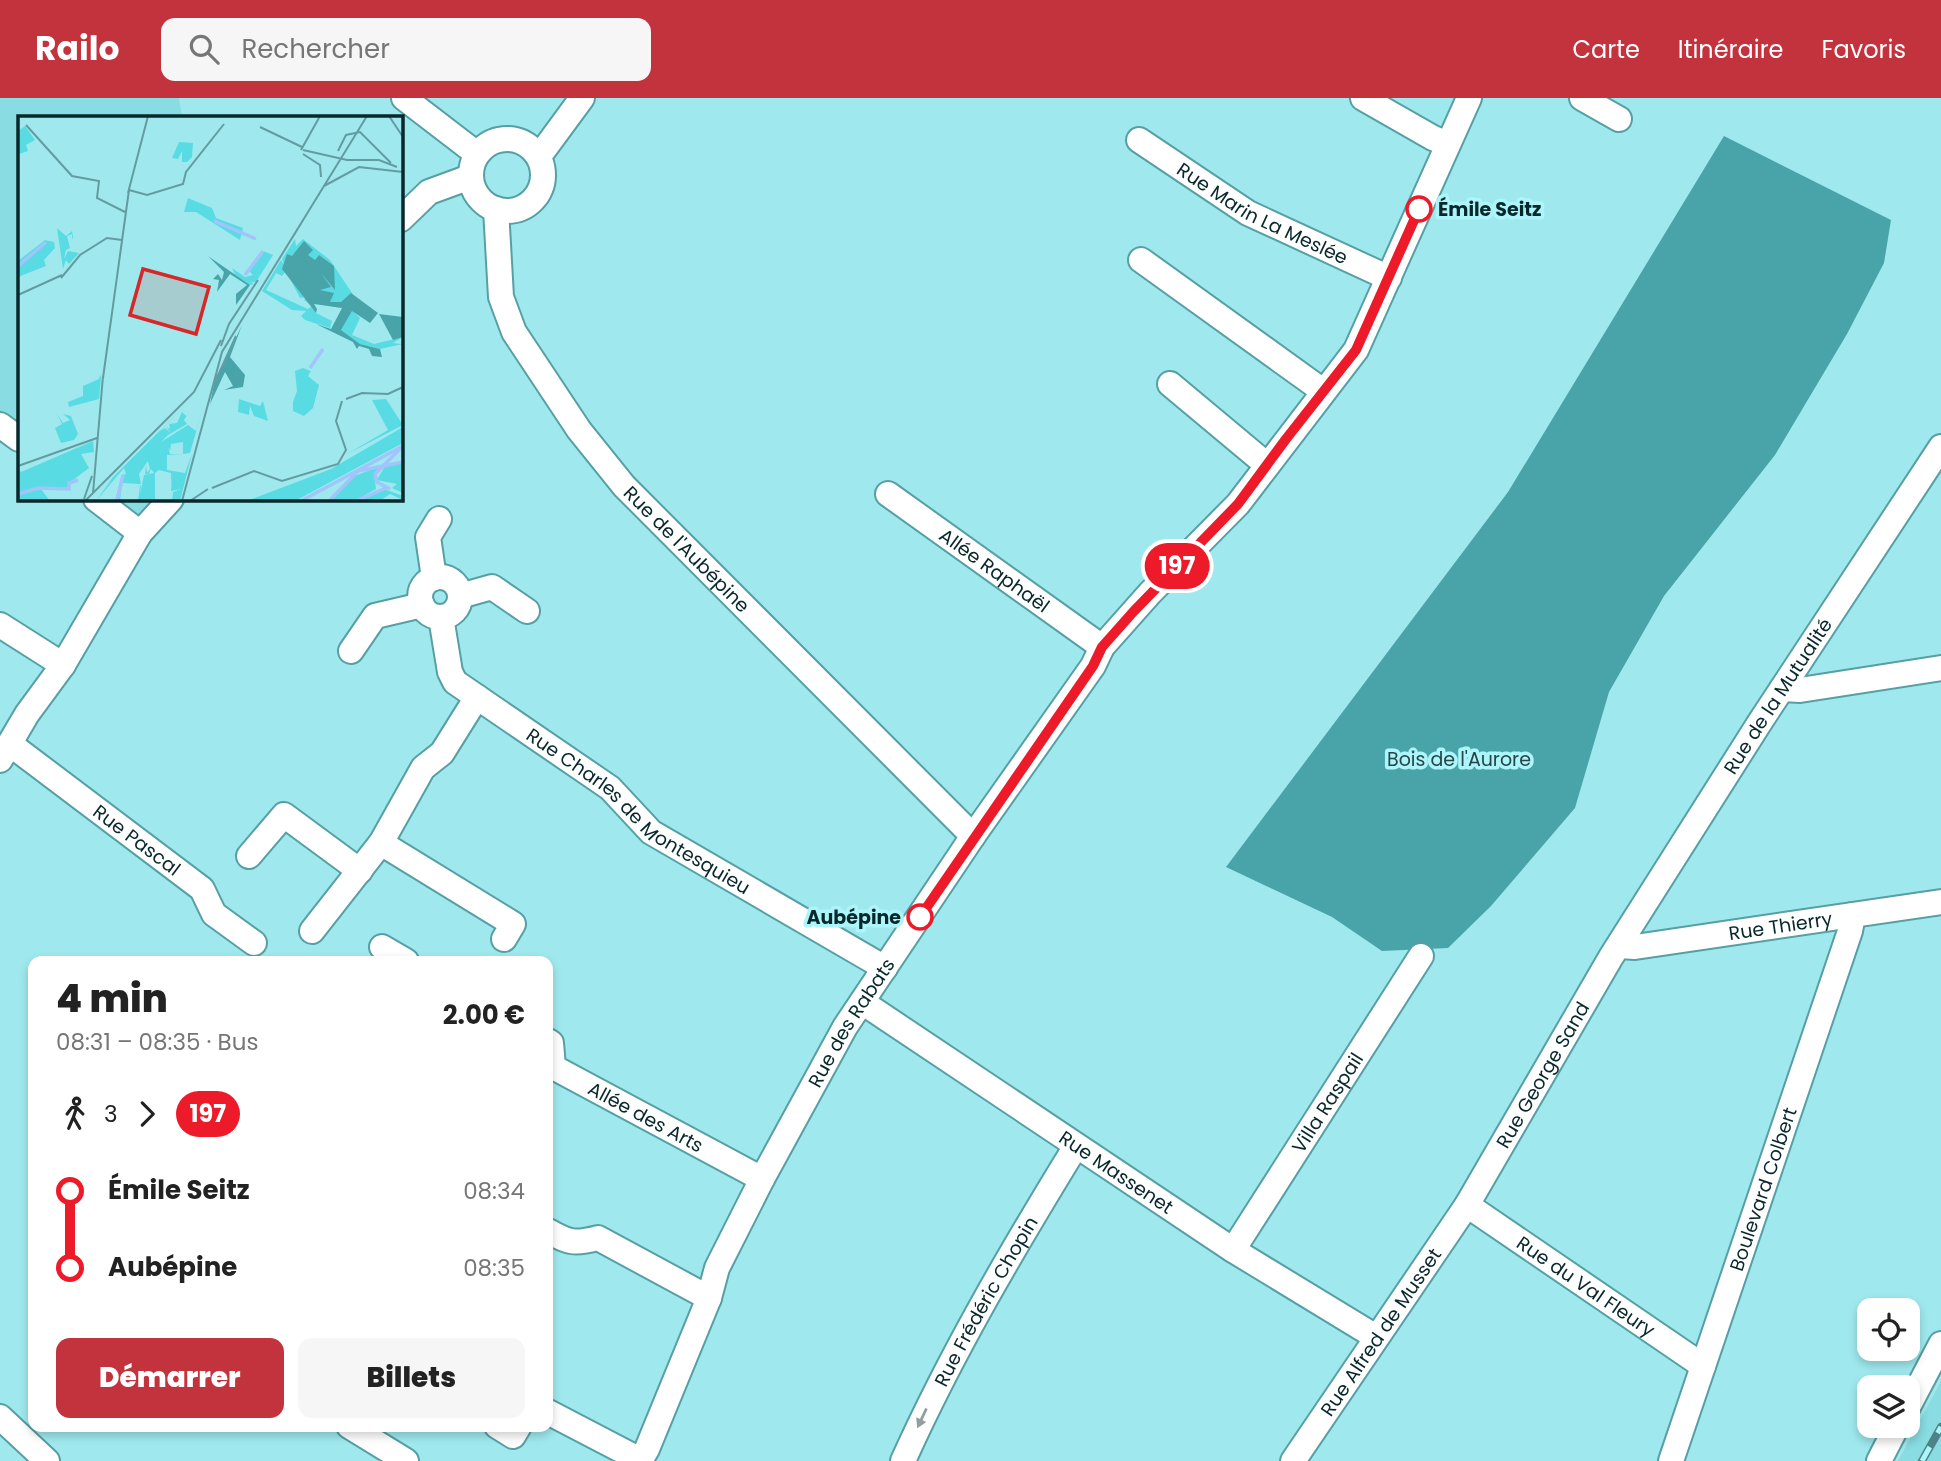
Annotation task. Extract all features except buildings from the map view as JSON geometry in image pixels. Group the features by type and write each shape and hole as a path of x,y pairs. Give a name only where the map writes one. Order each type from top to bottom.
{"street":[{"path":"402,218 429,192 474,166 495,141 506,139 528,145 536,153 543,175 536,196 528,204 507,211 495,209 478,197 474,166 404,98"},
{"path":"536,153 543,151 582,98"},
{"path":"1363,98 1448,144"},
{"name":"Rue des Rabats","path":"640,1461 647,1450 709,1298 717,1268 845,1027 973,836 1093,666 1102,647 1150,593 1238,504 1356,350 1469,98"},
{"path":"1583,98 1619,119"},
{"name":"Rue Marin La Meslée","path":"1139,141 1248,213 1389,278"},
{"name":"Rue de l'Aubépine","path":"495,209 501,297 514,332 579,430 624,486 973,836"},
{"path":"1141,260 1324,391"},
{"path":"1170,384 1267,465"},
{"path":"0,425 18,438"},
{"name":"Rue de la Mutualité","path":"1619,946 1782,689 1941,447"},
{"name":"Allée Raphaël","path":"888,494 1102,647"},
{"path":"97,500 141,533"},
{"name":"Rue Pascal","path":"170,500 141,533 63,665 27,713 5,752 202,889 214,914 254,943"},
{"path":"434,579 428,537 439,519"},
{"path":"351,651 375,616 432,611 453,613 460,602 460,596 452,581 446,578 434,579 428,582 421,592 432,611"},
{"path":"460,596 492,587 527,611"},
{"name":"Rue Charles de Montesquieu","path":"432,611 455,682 610,788 651,832 886,968"},
{"path":"0,625 63,665"},
{"path":"1782,689 1800,690 1941,668"},
{"path":"312,932 381,843 423,768 442,753 477,697"},
{"path":"249,856 284,815 360,871"},
{"path":"381,843 513,924 504,939"},
{"name":"Rue Thierry","path":"1619,946 1635,947 1941,902"},
{"name":"Boulevard Colbert","path":"1671,1461 1853,915"},
{"name":"Rue George Sand","path":"1467,1205 1619,946"},
{"path":"382,947 397,956"},
{"name":"Villa Raspail","path":"1233,1250 1421,956"},
{"name":"Rue Massenet","path":"862,1002 1233,1250 1376,1338"},
{"name":"Allée des Arts","path":"553,1067 762,1179"},
{"name":"Rue Frédéric Chopin","path":"903,1461 925,1411 983,1304 1076,1146"},
{"name":"Rue du Val Fleury","path":"1467,1205 1703,1366"},
{"name":"Rue Alfred de Musset","path":"1293,1461 1467,1205"},
{"path":"553,1234 566,1241 580,1243 598,1238 709,1298"},
{"path":"1920,1384 1941,1344"},
{"path":"553,1415 640,1461"},
{"path":"0,1417 47,1461"},
{"path":"359,1432 407,1461"},
{"path":"1879,1461 1891,1438"}],"shaded area":[{"path":"0,98 179,98 182,116 18,116 18,443 0,431"},
{"path":"102,500 179,500 154,535"},
{"path":"1941,1381 1941,1461 1898,1461 1910,1438 1920,1438 1920,1420"}],"green space":[{"name":"Bois de l'Aurore","path":"1724,136 1891,220 1884,263 1847,334 1775,455 1664,596 1609,692 1575,808 1491,906 1448,948 1382,951 1332,917 1226,867 1508,492"}],"railway":[{"path":"1922,1461 1941,1427"}],"bus line":[{"name":"197","path":"920,917 973,836 1093,666 1102,647 1150,593 1238,504 1356,350 1382,297 1419,209"}],"place":[{"name":"Émile Seitz","path":"1419,209"},
{"name":"Aubépine","path":"920,917"}]}
